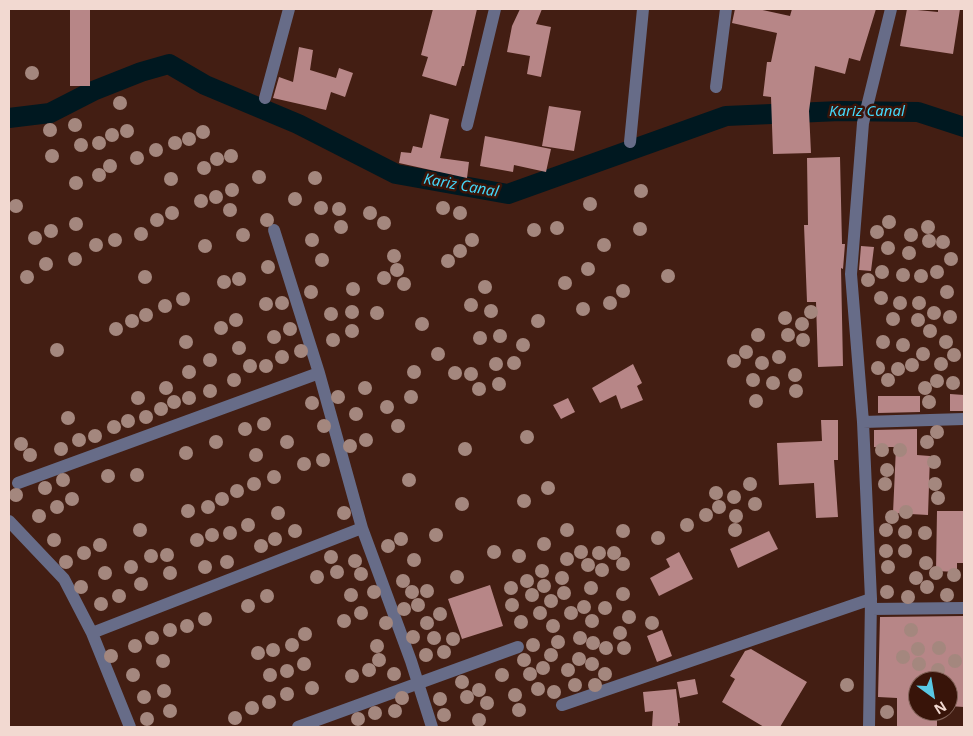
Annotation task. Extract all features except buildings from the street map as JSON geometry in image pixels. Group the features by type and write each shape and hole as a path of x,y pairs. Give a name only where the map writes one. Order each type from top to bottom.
{"street":[{"path":"264,98 289,9"},
{"path":"468,126 495,9"},
{"path":"630,142 643,9"},
{"path":"716,87 726,9"},
{"path":"869,727 871,604 864,422 851,274 863,123 890,9"},
{"path":"274,230 319,373 362,528 419,685 432,727"},
{"path":"18,483 319,373"},
{"path":"864,422 964,419"},
{"path":"9,521 64,579 92,633 130,727"},
{"path":"92,633 362,528"},
{"path":"562,705 871,604 964,608"},
{"path":"298,727 419,685 518,647"}],"waterway":[{"name":"Kariz Canal","path":"9,118 50,113 93,91 141,72 169,64 205,85 298,124 396,174 508,194 726,116 840,111 918,112 964,127"}]}
